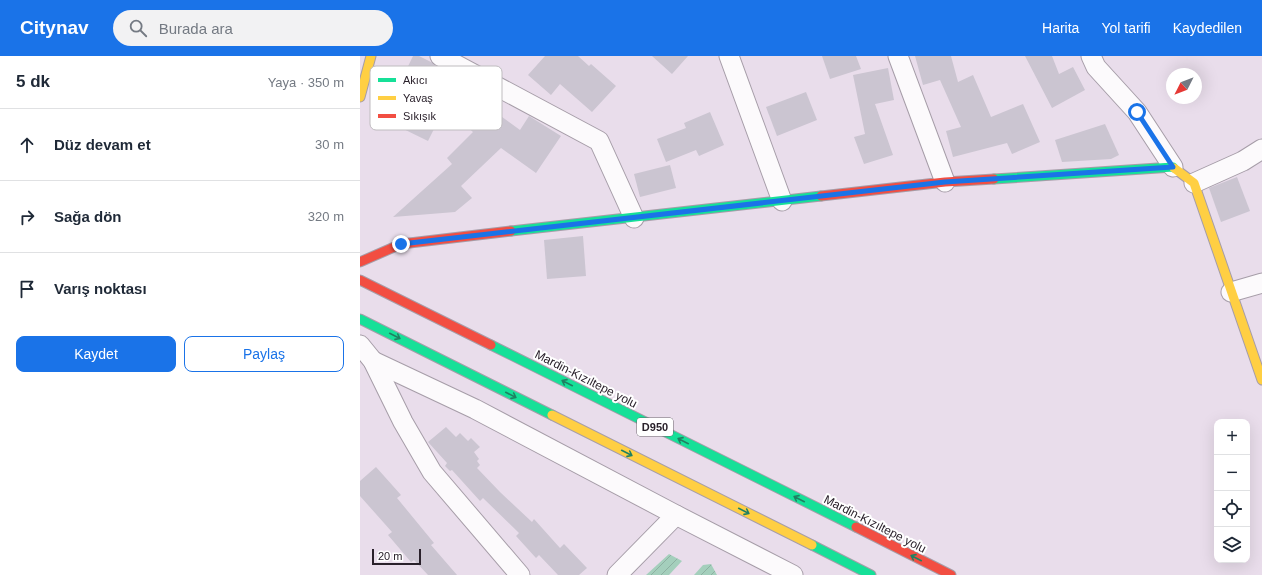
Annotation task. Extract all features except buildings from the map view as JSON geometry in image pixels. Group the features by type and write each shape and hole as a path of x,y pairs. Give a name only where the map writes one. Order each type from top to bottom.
{"main road":[{"path":"360,97 371,56"},
{"path":"360,262 401,244 945,182 1173,167 1194,183 1262,380"},
{"name":"Mardin-Kızıltepe yolu","path":"360,280 951,575"},
{"path":"360,319 871,575"}],"street":[{"path":"440,56 459,66"},
{"path":"729,56 782,201"},
{"path":"898,56 945,182"},
{"path":"1091,56 1096,66 1137,112 1173,167"},
{"path":"502,89 599,141 634,218"},
{"path":"1194,183 1243,161 1262,148"},
{"path":"1231,292 1262,283"},
{"path":"360,344 373,362 403,422 432,472 520,575"},
{"path":"373,362 475,409 792,575"},
{"path":"617,575 676,515"}],"green space":[{"path":"669,554 682,561 669,575 646,575"},
{"path":"711,564 717,575 694,575 703,565"}],"traffic: fast":[{"path":"994,179 1174,168"},
{"path":"511,231 821,196"},
{"path":"360,319 552,415"},
{"path":"491,345 856,527"},
{"path":"812,545 871,575"}],"traffic: slow":[{"path":"360,97 371,56"},
{"path":"1174,168 1194,183 1262,380"},
{"path":"552,415 812,545"}],"traffic: jam":[{"path":"821,196 945,182 994,179"},
{"path":"360,262 401,244 511,231"},
{"path":"360,280 491,345"},
{"path":"856,527 951,575"}],"route":[{"path":"401,244 945,182 1173,167 1137,112"}]}
